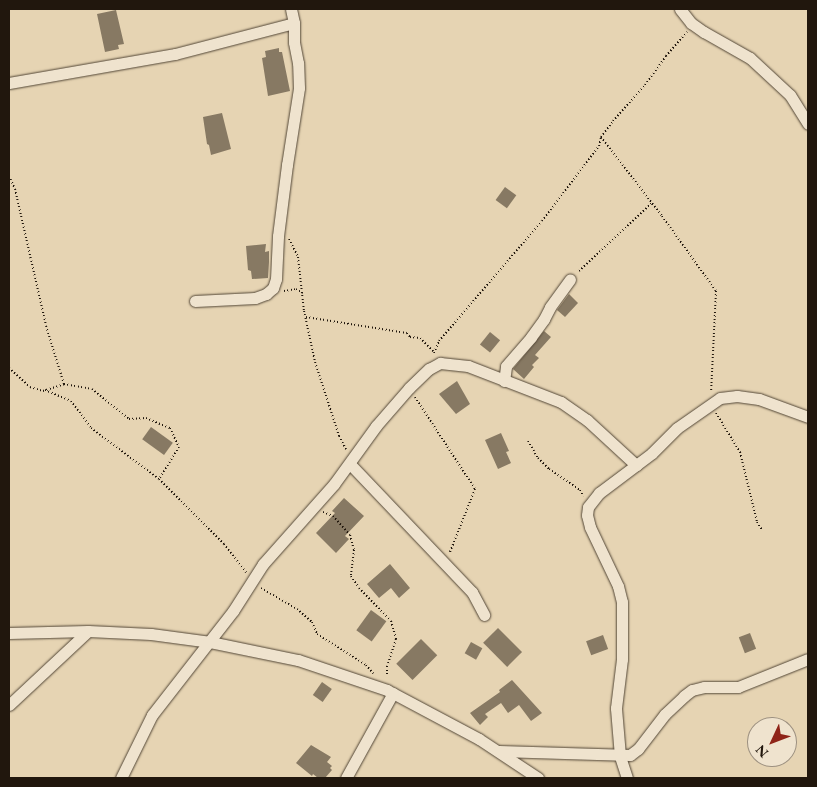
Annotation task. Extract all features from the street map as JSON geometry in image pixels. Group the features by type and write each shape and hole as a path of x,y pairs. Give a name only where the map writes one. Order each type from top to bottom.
{"street":[{"path":"195,301 255,298 266,294 276,280 287,165 299,88 294,23 290,9"},
{"path":"680,9 691,23 750,58 790,95 808,124"},
{"path":"9,83 175,54 294,23"},
{"path":"504,381 506,366 531,337 570,279"},
{"path":"121,778 152,715 210,642 274,549 352,461 376,426 409,388 429,369 440,364 468,366 570,408 636,465"},
{"path":"627,778 620,756 616,708 622,659 622,602 618,586 590,527 587,516 588,507 599,494 636,465 677,428 720,398 738,396 759,399 808,417"},
{"path":"352,461 472,592 484,615"},
{"path":"9,705 88,631"},
{"path":"9,633 88,631 151,634 210,642 298,660 390,691 498,751 538,778"},
{"path":"498,751 630,755 638,749 665,714 692,690 704,687 738,687 808,659"},
{"path":"346,778 390,691"}],"path":[{"path":"429,369 439,341 542,221 599,146 602,137 613,121 686,34 691,23"},
{"path":"602,137 716,291 710,375 711,404 740,452 757,522 762,530"},
{"path":"9,176 15,189 48,333 64,384"},
{"path":"570,279 652,203"},
{"path":"286,235 292,242 298,258 306,317 315,362 339,436 352,461"},
{"path":"266,294 277,294 296,289 303,293"},
{"path":"306,317 407,333 410,337 420,338 434,352 440,364"},
{"path":"9,368 30,387 45,390 71,401 91,428 159,479 224,544 265,592 297,609 312,622 317,634 366,665 390,691"},
{"path":"45,390 64,384 92,389 129,419 146,418 170,428 179,447 159,479"},
{"path":"409,388 475,489 445,564"},
{"path":"528,441 538,458 580,490 588,507"},
{"path":"313,507 333,516 350,535 354,550 351,576 358,588 391,621 396,639 386,666 390,691"}],"building":[{"path":"116,10 124,44 118,45 119,49 105,52 97,14"},
{"path":"279,48 279,52 282,52 290,91 268,96 262,58 266,57 265,51"},
{"path":"222,113 231,149 211,155 209,145 207,144 203,117"},
{"path":"505,187 516,195 507,208 496,200"},
{"path":"266,244 265,252 269,251 268,278 252,279 251,271 248,270 246,246"},
{"path":"569,294 578,303 565,317 557,310"},
{"path":"544,331 551,337 535,355 539,358 532,365 534,367 524,379 513,369"},
{"path":"490,332 500,340 490,353 480,344"},
{"path":"457,381 470,404 456,414 439,394"},
{"path":"151,427 173,443 164,455 142,439"},
{"path":"501,433 509,451 506,452 511,463 498,469 485,440"},
{"path":"344,498 364,516 345,536 349,539 336,553 316,533 335,513 332,511"},
{"path":"390,564 410,588 399,598 391,588 379,598 367,584"},
{"path":"371,610 386,621 372,641 356,630"},
{"path":"498,628 522,652 507,667 483,643"},
{"path":"750,633 756,649 745,653 739,637"},
{"path":"603,635 608,649 591,655 586,641"},
{"path":"421,639 437,655 413,680 396,664"},
{"path":"471,642 482,648 476,660 465,653"},
{"path":"512,680 542,713 531,721 519,705 508,713 501,703 485,714 488,717 480,725 470,713 500,692 499,690"},
{"path":"322,682 332,689 323,702 313,695"},
{"path":"311,745 331,757 327,762 332,766 330,768 332,770 325,778 318,778 313,774 312,776 296,763"}]}
